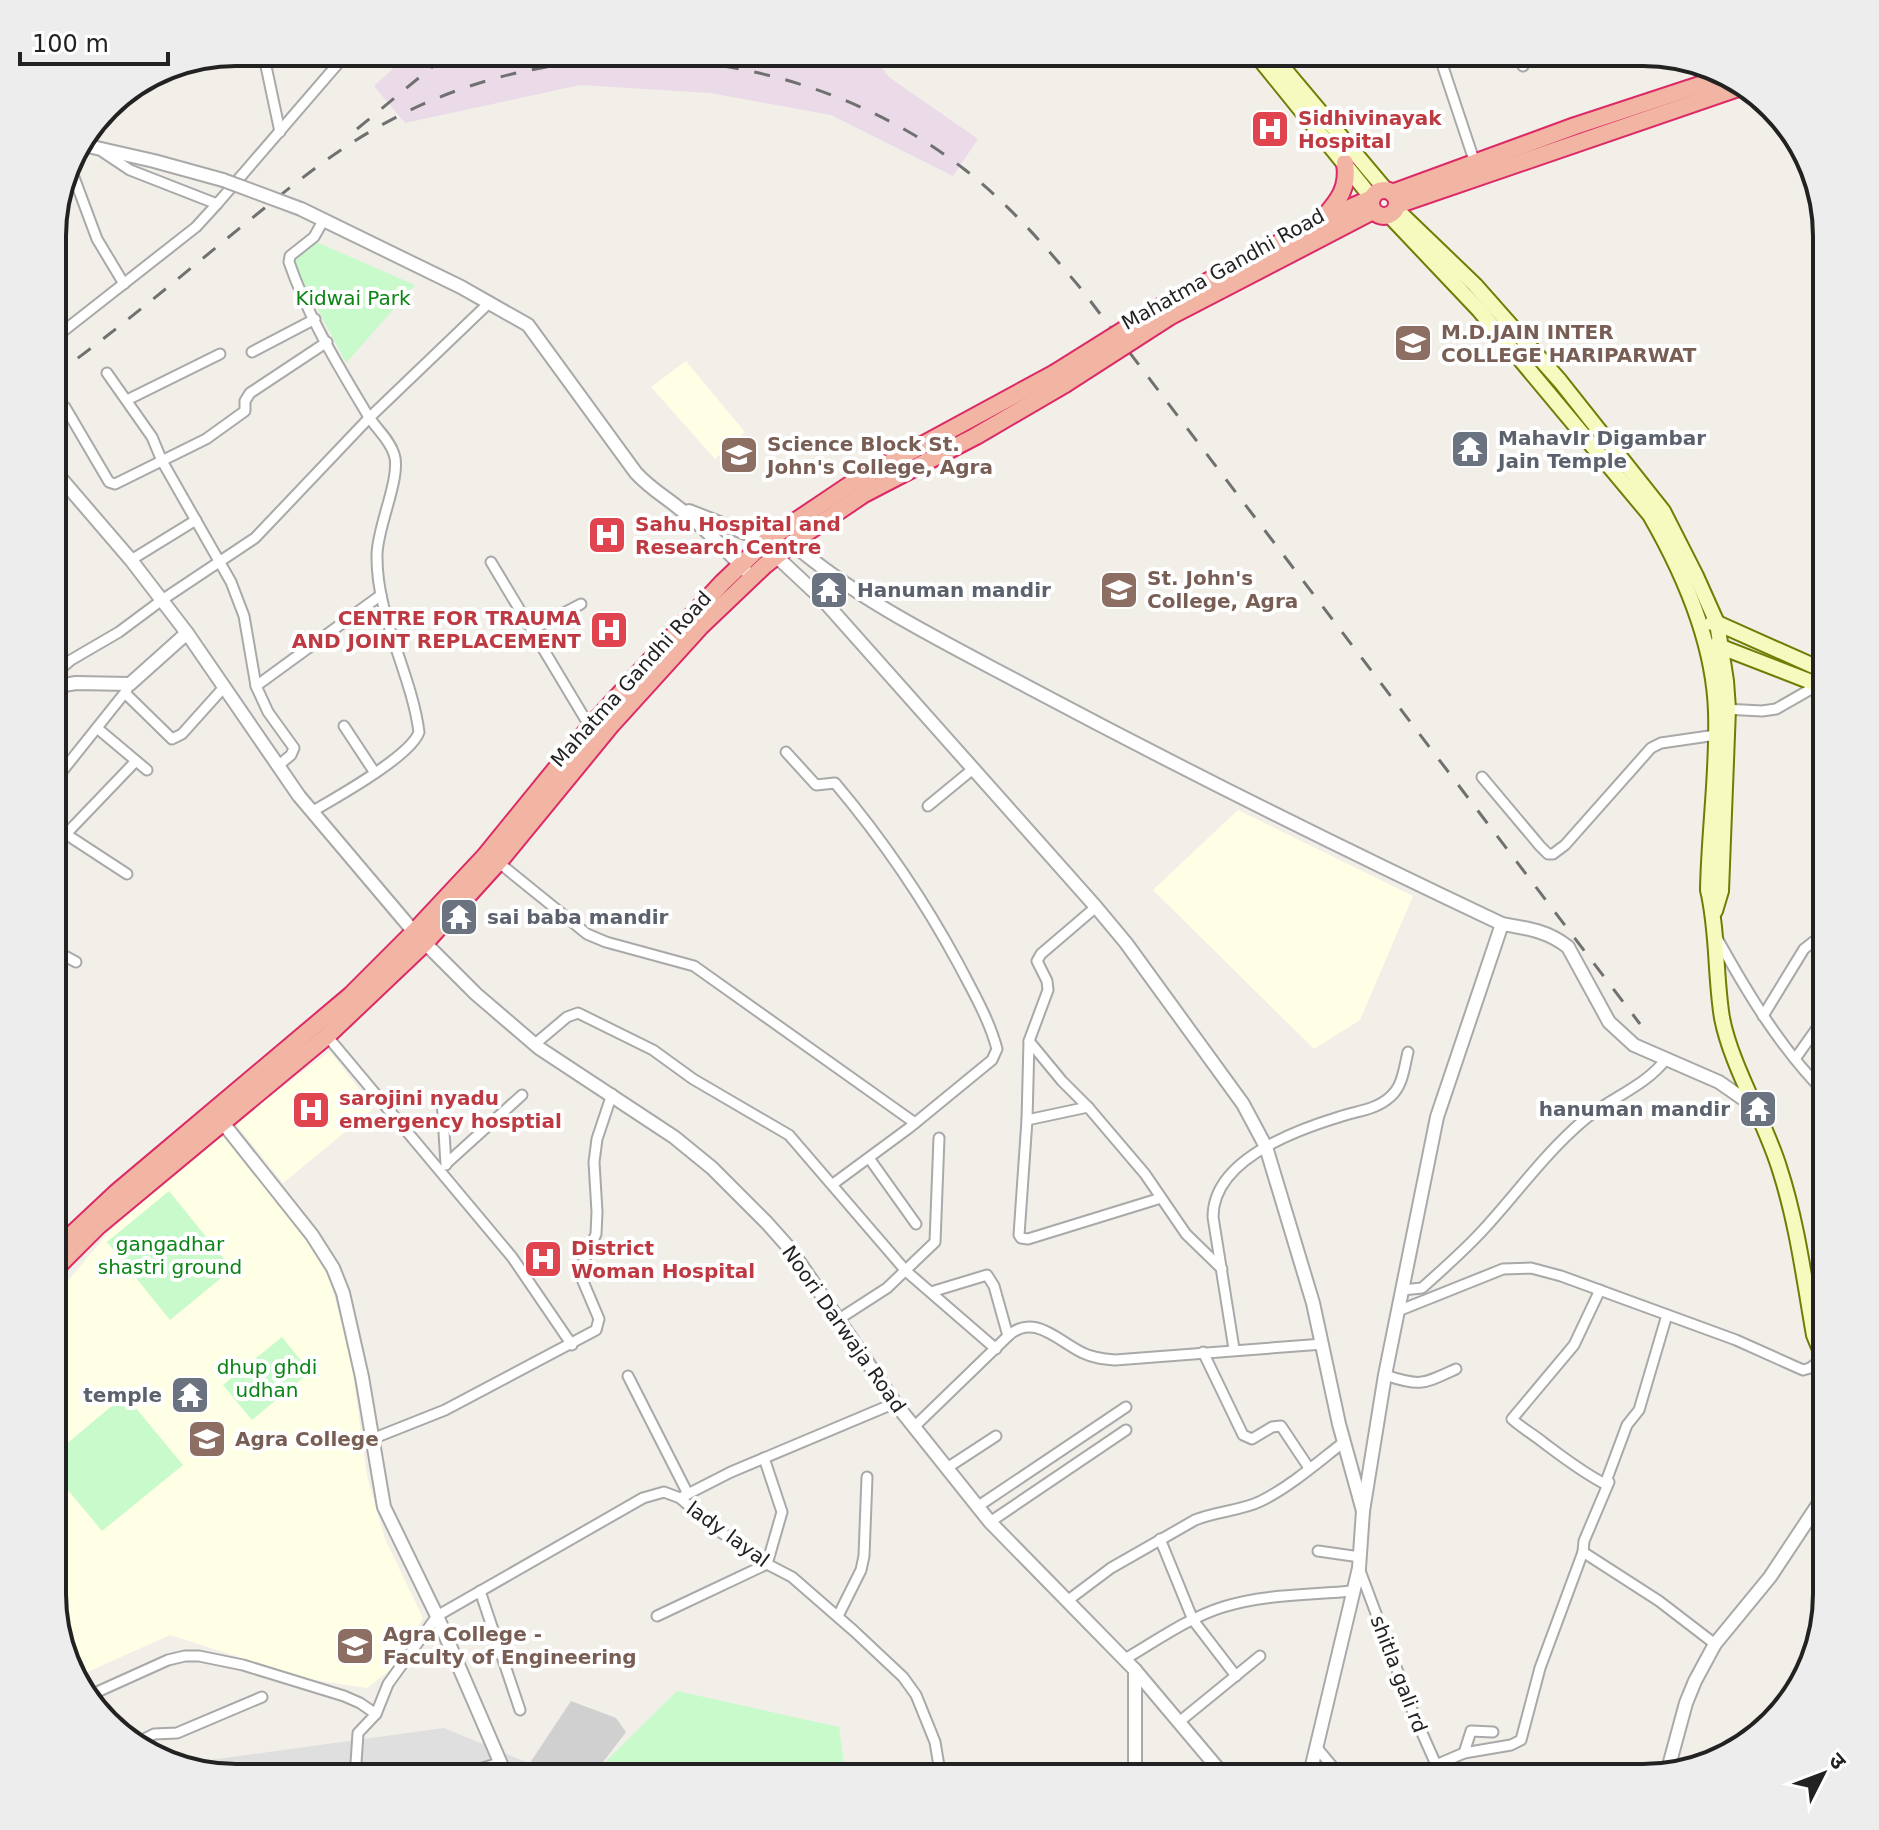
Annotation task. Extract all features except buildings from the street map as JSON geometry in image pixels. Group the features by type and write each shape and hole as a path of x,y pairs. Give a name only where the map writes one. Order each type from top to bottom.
{"highway":[{"name":"Mahatma Gandhi Road","path":"1165,312 1386,203 1475,163 1712,81"},
{"name":"Mahatma Gandhi Road","path":"66,1258 98,1226 327,1036 420,937 498,862 612,724 700,627 776,556 864,494 976,436 1165,312 1320,221 1386,203 1730,90"},
{"path":"1320,221 1341,196 1347,176 1345,163"},
{"name":"Mahatma Gandhi Road","path":"66,1240 116,1193 420,937 590,727 766,541 854,482 1060,379"}],"main road":[{"path":"1271,66 1345,163 1475,285 1560,381 1663,511 1717,623 1721,645 1721,891 1714,915"},
{"path":"1272,66 1643,505 1669,548 1700,624 1722,709 1716,735 1708,890 1714,915 1723,1018 1729,1042 1779,1165 1794,1219 1813,1329"},
{"path":"1700,624 1717,623 1813,666"},
{"path":"1705,645 1721,645 1813,683"}],"street":[{"path":"266,66 280,132"},
{"path":"66,329 196,227 336,66"},
{"path":"1443,66 1475,163"},
{"path":"92,147 223,180 301,209 490,302 528,325 636,473 656,494 679,507 766,541"},
{"path":"96,148 130,170 217,204"},
{"path":"76,181 97,239 124,284"},
{"path":"313,811 375,773 414,744 419,732 381,595 377,555 396,458 391,446 369,418 327,342 289,260 314,237 323,221"},
{"path":"66,665 119,632 268,527 369,418 490,302"},
{"path":"252,352 315,319"},
{"path":"66,409 112,484 206,439 245,411 245,401 250,393 327,342"},
{"path":"127,400 220,354"},
{"path":"107,373 152,437 162,461 238,596 256,686 268,712 294,748 279,765"},
{"name":"Noori Darwaja Road","path":"66,484 131,560 187,633 299,796 420,937 476,994 535,1044 674,1137 744,1199 791,1250 895,1403 977,1507 1125,1659 1214,1764"},
{"path":"66,490 70,488"},
{"path":"679,507 717,540 753,578"},
{"path":"131,560 196,520"},
{"path":"793,544 846,584 967,654 1174,765 1502,924 1543,932 1568,947 1609,1022 1634,1045 1719,1082 1758,1109"},
{"path":"776,556 810,587 1096,907 1135,954 1243,1104 1266,1147 1313,1303 1363,1511"},
{"path":"491,562 590,727"},
{"path":"810,587 823,568"},
{"path":"256,686 381,595"},
{"path":"531,630 581,604"},
{"path":"67,763 128,689 187,633"},
{"path":"66,685 128,689 172,739 182,734 225,686"},
{"path":"1722,709 1776,709 1813,692"},
{"path":"344,726 375,773"},
{"path":"97,728 147,770"},
{"path":"1482,777 1540,846 1548,854 1553,854 1565,845 1651,748 1661,743 1716,735"},
{"path":"786,752 816,785 835,783 897,862 935,918 976,996 997,1049 992,1060 833,1184"},
{"path":"127,874 66,834 136,761"},
{"path":"928,806 973,769"},
{"path":"498,862 587,934 694,966 915,1123"},
{"path":"1096,907 1038,958 1037,965 1047,981 1048,990 1029,1041 1027,1120 1018,1226 1021,1238 1028,1239 1161,1198"},
{"path":"1313,1764 1360,1563 1363,1511 1385,1375 1437,1117 1502,924"},
{"path":"1714,934 1763,1016 1813,1079"},
{"path":"1763,1016 1804,949 1813,942"},
{"path":"66,957 76,962"},
{"path":"535,1044 571,1013 586,1017 653,1050 693,1079 776,1125 802,1147 864,1225 906,1271 996,1349"},
{"path":"1795,1059 1813,1034"},
{"path":"327,1036 445,1168 467,1206 512,1257 572,1345"},
{"path":"1029,1041 1145,1174 1186,1234 1222,1269"},
{"path":"1234,1349 1213,1217 1217,1190 1228,1175 1266,1147 1316,1124 1370,1108 1389,1098 1401,1083 1408,1052"},
{"path":"1402,1290 1422,1288 1485,1228 1515,1191 1583,1121 1655,1074 1666,1059"},
{"path":"372,1439 445,1410 596,1330 599,1319 579,1272 596,1234 594,1162 597,1139 612,1094"},
{"path":"445,1168 522,1095"},
{"path":"442,1099 445,1168"},
{"path":"1027,1120 1088,1107"},
{"path":"223,1123 312,1235 333,1268 346,1307 362,1377 384,1507 437,1616 500,1764"},
{"path":"839,1319 887,1288 935,1242 939,1138"},
{"path":"869,1158 916,1224"},
{"path":"1398,1311 1503,1269 1531,1268 1736,1340 1803,1370 1813,1366"},
{"path":"931,1292 987,1275 994,1286 1008,1336"},
{"path":"1600,1290 1574,1345 1512,1419 1578,1470 1605,1484 1627,1425 1639,1410 1667,1315"},
{"path":"914,1427 1008,1336 1022,1327 1034,1326 1082,1353 1115,1360 1323,1344"},
{"path":"1203,1352 1243,1435 1252,1439 1272,1427 1281,1426 1309,1468"},
{"path":"1385,1375 1420,1384 1456,1369"},
{"path":"628,1376 684,1496 764,1458 895,1403"},
{"path":"977,1507 1126,1407"},
{"path":"990,1522 1126,1430"},
{"path":"947,1468 996,1436"},
{"path":"1067,1601 1111,1568 1160,1539 1209,1514 1261,1501 1344,1442"},
{"path":"657,1616 767,1564 782,1512 764,1458"},
{"path":"838,1616 855,1586 864,1556 867,1477"},
{"path":"1438,1764 1464,1753 1511,1745 1521,1740 1540,1668 1583,1552 1584,1541 1609,1481"},
{"name":"lady layal","path":"437,1616 643,1498 664,1492 684,1496 706,1522 767,1564 792,1577 903,1677 916,1695 935,1742 939,1764"},
{"path":"1670,1762 1686,1703 1715,1644 1770,1577 1813,1512"},
{"path":"1160,1539 1193,1620 1236,1676"},
{"path":"1318,1551 1360,1563"},
{"path":"1583,1552 1659,1601 1715,1644"},
{"name":"shitla gali rd","path":"1360,1563 1414,1715 1436,1764"},
{"path":"480,1591 520,1710"},
{"path":"1125,1659 1222,1607 1266,1599 1352,1591"},
{"path":"355,1764 356,1738 376,1714 388,1684 437,1616"},
{"path":"97,1692 168,1660 199,1656 243,1665 344,1696 376,1714"},
{"path":"1179,1722 1260,1656"},
{"path":"1135,1670 1135,1764"},
{"path":"146,1738 154,1734 177,1733 262,1697"},
{"path":"1464,1753 1471,1731 1493,1732"},
{"path":"1317,1748 1330,1764"}],"shaded area":[{"path":"396,66 881,66 889,77 978,139 953,176 831,115 710,93 580,85 405,123 374,86"},
{"path":"686,361 745,432 715,459 651,387"},
{"path":"1238,810 1413,896 1360,1020 1314,1049 1153,890"},
{"path":"330,1051 374,1108 283,1183 235,1123"},
{"name":"Agra College","path":"224,1136 305,1238 329,1276 351,1359 367,1476 385,1539 423,1618 395,1666 367,1688 308,1679 170,1635 86,1673 72,1638 66,1594 66,1283 112,1228 207,1146"},
{"path":"571,1701 616,1718 626,1732 602,1764 529,1764"},
{"path":"444,1728 531,1764 225,1764 203,1761"}],"green space":[{"name":"Kidwai Park","path":"316,242 415,285 346,363 293,262"},
{"name":"gangadhar shastri ground","path":"169,1191 232,1269 170,1320 107,1242"},
{"name":"dhup ghdi udhan","path":"282,1337 310,1372 252,1420 223,1385"},
{"path":"125,1395 183,1465 102,1531 66,1488 66,1444"},
{"path":"677,1691 839,1727 844,1764 604,1764"}],"railway":[{"path":"357,129 433,66"},
{"path":"66,366 323,162 356,140 444,95 519,72 561,66"},
{"path":"713,66 752,71 827,93 898,126 964,169 1012,211 1082,290 1640,1024"}],"place":[{"name":"Sidhivinayak Hospital","path":"1270,129"},
{"name":"M.D.JAIN INTER COLLEGE HARIPARWAT","path":"1413,343"},
{"name":"MahavIr Digambar Jain Temple","path":"1470,449"},
{"name":"Science Block St. John's College, Agra","path":"739,455"},
{"name":"Sahu Hospital and Research Centre","path":"607,535"},
{"name":"Hanuman mandir","path":"829,590"},
{"name":"St. John's College, Agra","path":"1119,590"},
{"name":"CENTRE FOR TRAUMA AND JOINT REPLACEMENT","path":"609,630"},
{"name":"sai baba mandir","path":"459,917"},
{"name":"hanuman mandir","path":"1758,1109"},
{"name":"sarojini nyadu emergency hosptial","path":"311,1110"},
{"name":"District Woman Hospital","path":"543,1259"},
{"name":"temple","path":"190,1395"},
{"name":"Agra College","path":"207,1439"},
{"name":"Agra College - Faculty of Engineering","path":"355,1646"}]}
